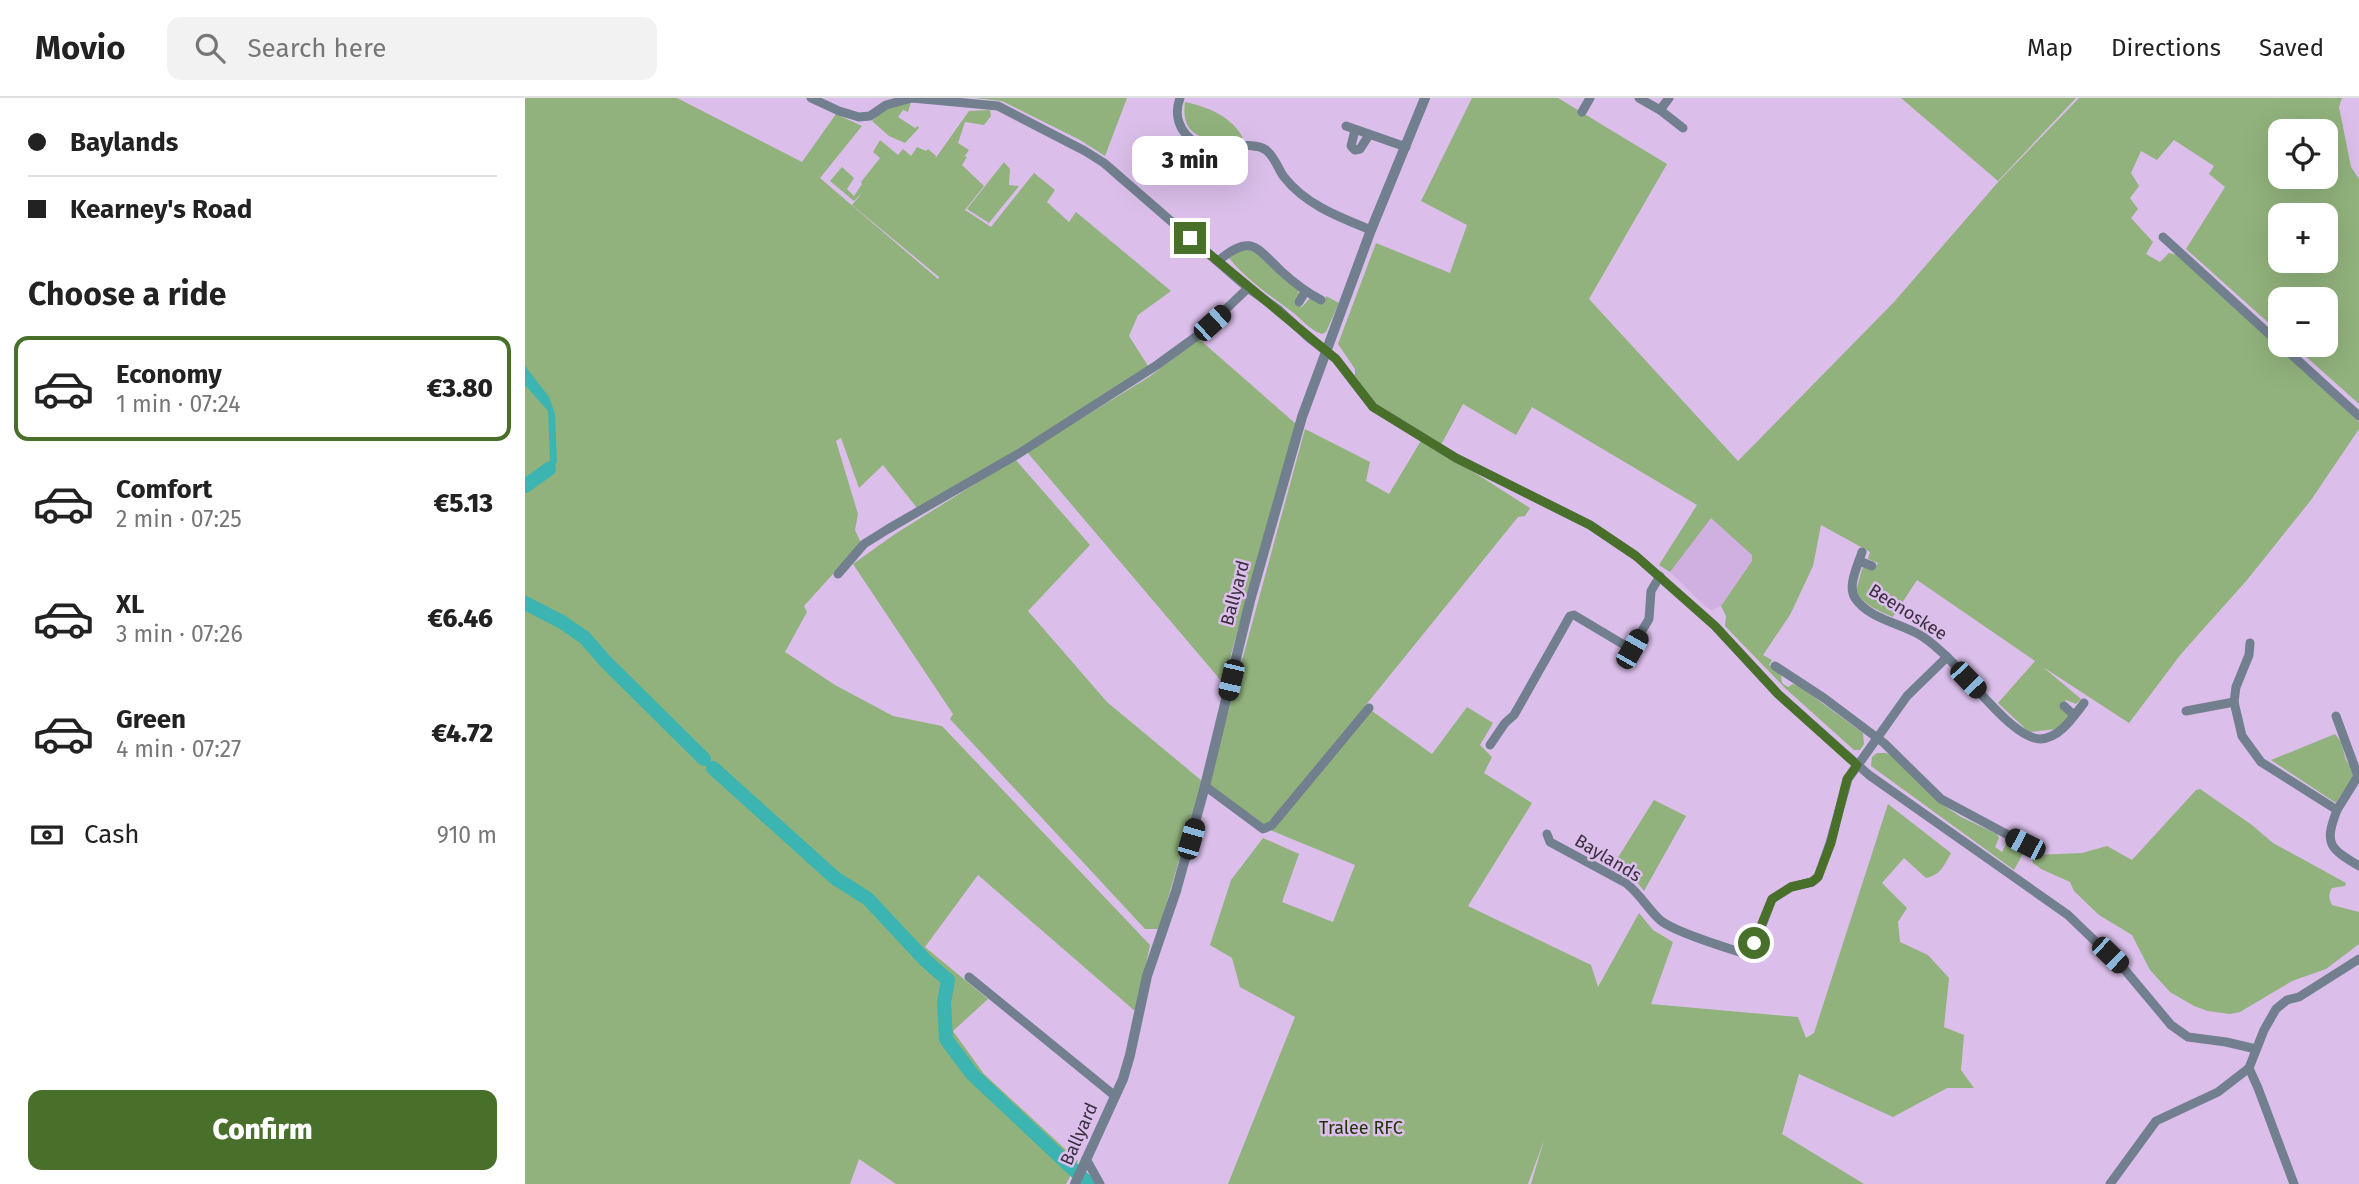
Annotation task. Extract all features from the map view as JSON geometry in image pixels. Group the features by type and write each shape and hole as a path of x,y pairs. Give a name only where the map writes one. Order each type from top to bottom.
{"street":[{"path":"811,98 859,117 870,116 886,105 912,98 998,106 1086,150 1248,288 1325,349 1373,407 1456,458 1590,525 1636,556 1715,626 1778,694 1857,765 2068,915 2125,970 2171,1025 2188,1037 2256,1049"},
{"path":"1180,98 1176,107 1177,120 1194,142 1209,146 1256,147 1265,150 1272,156 1284,177 1301,194 1322,209 1371,230"},
{"name":"Ballyard","path":"1076,1183 1131,1055 1147,976 1176,891 1205,786 1250,601 1302,417 1325,349 1425,98"},
{"path":"1582,112 1590,98"},
{"path":"1640,98 1683,128"},
{"path":"1660,110 1669,98"},
{"path":"1369,135 1360,149 1355,150 1351,146 1350,128 1406,147"},
{"path":"2163,237 2268,334"},
{"path":"1218,261 1234,248 1253,246 1264,252 1305,292 1321,300"},
{"path":"838,574 864,544 1018,454 1157,365 1201,333 1248,288"},
{"path":"1299,302 1305,292"},
{"path":"2293,357 2359,416"},
{"name":"Beenoskee","path":"1872,566 1861,556 1852,586 1856,600 1863,607 1894,624 1919,634 1947,657 2009,722 2028,737 2041,739 2055,734 2084,703"},
{"path":"1624,662 1649,619 1651,591 1660,576"},
{"path":"1490,745 1514,715 1570,616 1574,615 1632,649"},
{"path":"2250,643 2249,655 2236,687 2234,702 2242,736 2261,762 2337,810"},
{"name":"Beenoskee","path":"1857,765 1907,696 1947,657"},
{"path":"1775,666 1878,738 1941,799 2025,844"},
{"path":"2186,711 2234,702"},
{"path":"2064,706 2074,715"},
{"path":"1205,786 1263,829 1272,825 1369,708"},
{"path":"2336,716 2358,776 2337,810 2329,837 2331,845 2342,856 2359,866"},
{"name":"Baylands","path":"1547,834 1550,842 1626,883 1667,925 1744,953 1748,952 1754,943 1772,899 1791,887 1812,882 1818,877 1831,843 1847,779 1857,765"},
{"path":"2110,1184 2155,1121 2218,1092 2249,1068 2276,1009 2359,959"},
{"path":"969,977 1115,1096"},
{"path":"2249,1068 2294,1184"},
{"path":"1084,1163 1100,1184"}],"shaded area":[{"path":"525,366 549,397 555,414 557,462 549,475 536,482 534,478 545,470 550,459 548,411 525,385"},
{"path":"1711,517 1752,555 1752,561 1721,606 1712,610 1670,572"}],"green space":[{"path":"525,98 677,98 802,162 836,114 862,126 820,178 938,279 939,277 852,205 863,192 854,201 830,181 842,167 854,178 847,189 854,196 861,182 880,158 873,152 880,140 898,155 903,149 911,156 917,147 926,151 928,149 936,156 935,159 969,111 990,110 991,116 984,125 965,122 958,143 969,150 965,156 956,153 967,157 962,165 984,186 965,210 991,227 1034,173 1055,190 1047,202 1069,222 1076,212 1171,291 1138,315 1129,336 1148,366 1051,429 922,507 917,508 883,465 859,488 841,438 836,441 858,514 855,530 861,543 804,606 807,612 785,652 835,685 893,716 942,726 1150,945 1136,1012 978,875 925,947 988,999 953,1031 984,1074 1078,1161 1066,1184 896,1184 859,1159 850,1184 525,1184"},
{"path":"974,98 1127,98 1105,156 1080,140 1002,101"},
{"path":"1472,98 1558,98 1667,164 1589,299 1738,461 1894,302 1999,181 2079,98 2342,98 2339,107 2351,167 2359,179 2359,404 2306,357 2338,357 2338,287 2268,287 2268,322 2186,249 2225,187 2209,174 2214,166 2174,140 2157,160 2141,151 2131,173 2139,186 2130,198 2138,209 2131,218 2153,242 2146,254 2160,262 2169,253 2178,255 2268,338 2268,357 2289,357 2359,422 2359,429 2311,500 2247,580 2181,654 2129,723 2043,667 2081,699 2076,704 2066,700 2060,706 2071,715 2057,729 2029,732 1998,703 2035,661 1917,580 1893,617 1872,607 1856,591 1862,569 1866,566 1875,569 1878,563 1868,559 1870,552 1821,525 1813,566 1790,615 1763,655 1772,660 1769,665 1781,674 1782,683 1788,687 1793,684 1799,686 1863,733 1864,744 1860,750 1854,750 1786,689 1725,626 1726,616 1721,606 1752,561 1752,555 1711,518 1670,572 1659,565 1697,505 1532,407 1516,435 1463,404 1441,445 1375,403 1355,376 1355,369 1338,344 1376,243 1450,273 1467,225 1421,201"},
{"path":"1901,98 2076,98 1998,181"},
{"path":"911,102 908,112 903,110 898,117 919,128 905,143 889,136 872,121 885,109"},
{"path":"1185,102 1225,118 1243,138 1211,139 1193,132 1185,115"},
{"path":"1004,162 1010,169 1009,185 1019,186 989,223 967,209"},
{"path":"1243,249 1258,254 1298,290 1296,303 1302,307 1310,298 1324,303 1326,296 1339,303 1326,332 1322,334 1313,330 1243,273 1229,258"},
{"path":"1199,339 1296,424 1223,683 1027,452 1149,377"},
{"name":"Tralee RFC","path":"1305,429 1370,462 1366,481 1389,494 1422,439 1530,508 1525,516 1518,517 1365,706 1432,754 1467,707 1493,723 1480,745 1492,757 1484,773 1532,803 1468,906 1591,965 1598,987 1639,913 1653,930 1673,942 1651,1004 1798,1017 1806,1038 1814,1033 1888,804 1951,853 1939,872 1926,878 1904,858 1882,883 1907,908 1898,922 1900,942 1928,955 1949,978 1944,1027 1964,1035 1961,1070 1974,1088 1947,1088 1893,1117 1799,1074 1782,1134 1864,1184 1531,1184 1544,1140 1528,1184 1228,1184 1295,1017 1240,987 1232,958 1210,945 1231,880 1263,838 1299,854 1282,902 1333,922 1355,865 1265,828 1207,789"},
{"path":"1015,459 1090,545 1028,611 1107,702 1202,781 1159,929 1145,929 950,719 953,714 853,564 895,534"},
{"path":"2335,734 2355,774 2336,803 2271,760"},
{"path":"1877,753 1894,757 1946,807 1997,834 1999,838 1995,847 2002,852 2007,842 2026,848 2014,870 1871,766 1872,757"},
{"path":"2200,789 2273,843 2346,883 2345,886 2332,888 2329,897 2332,905 2359,912 2359,944 2326,969 2292,981 2240,1012 2230,1014 2194,1006 2170,992 2150,970 2132,935 2099,915 2074,891 2070,882 2041,869 2032,859 2034,855 2082,853 2107,846 2132,860 2196,790"},
{"path":"1654,800 1686,816 1644,891 1636,881 1612,867"}],"waterway":[{"path":"525,486 549,469"},
{"path":"525,603 562,622 585,638 704,759"},
{"path":"713,768 835,878 868,899 926,961 948,980 944,1003 946,1039 972,1074 1089,1184"}],"route":[{"path":"1190,238 1336,359 1373,407 1456,458 1590,525 1636,556 1715,626 1778,694 1857,765 1847,779 1831,843 1818,877 1812,882 1791,887 1772,899 1754,943"}]}
